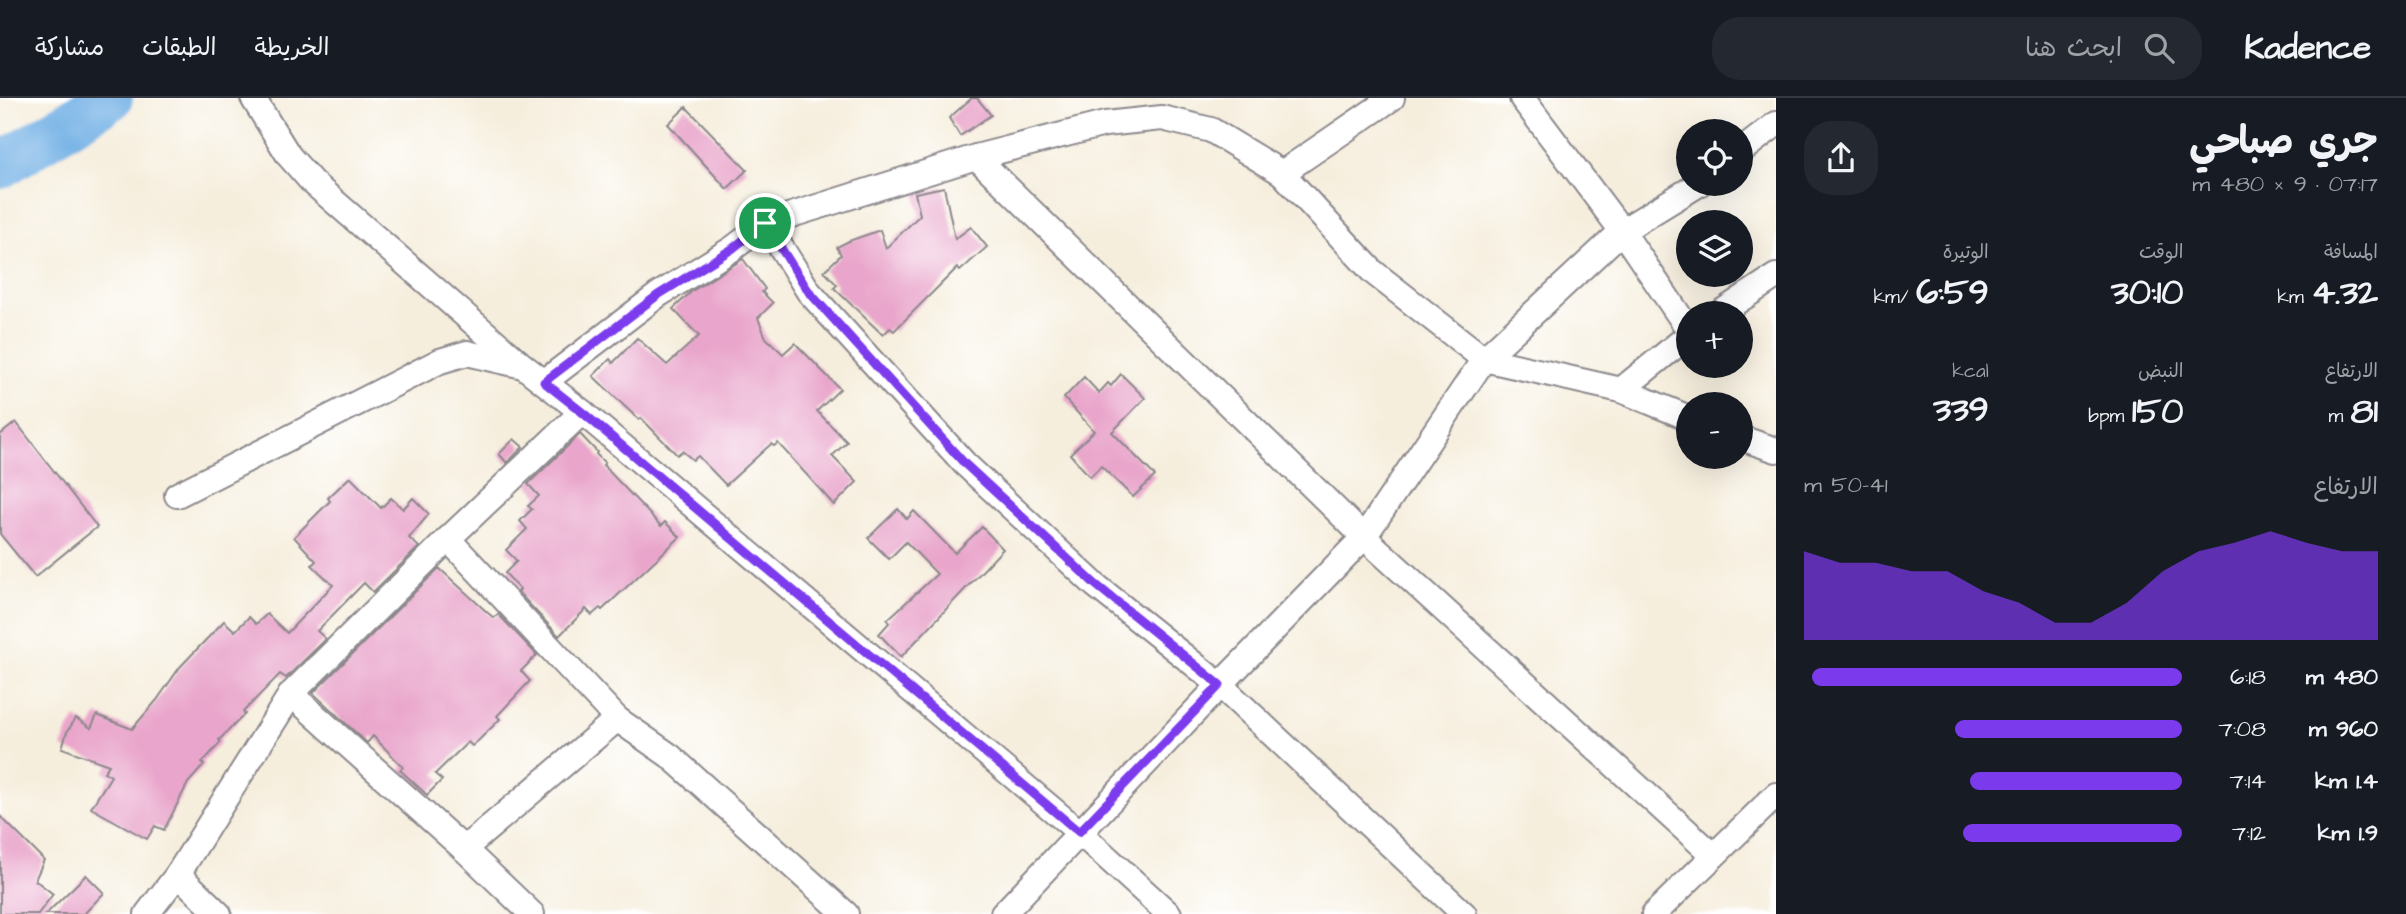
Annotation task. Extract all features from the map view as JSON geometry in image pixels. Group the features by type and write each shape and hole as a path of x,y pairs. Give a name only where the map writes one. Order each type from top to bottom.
{"street":[{"path":"253,98 289,156 312,182 522,365 582,412 1079,832 1169,914"},
{"path":"1282,173 1392,98"},
{"path":"1522,98 1622,231 1676,313"},
{"path":"544,382 658,295 732,249 765,223 976,157 1105,124 1162,118 1211,130 1282,173 1373,272 1484,359 1621,390 1676,413"},
{"path":"1753,142 1776,124"},
{"path":"976,157 1364,537 1713,855"},
{"path":"1003,914 1364,537 1484,359 1622,231 1679,196"},
{"path":"765,223 809,292 965,464 1095,584 1220,685 1464,914"},
{"path":"1738,301 1776,276"},
{"path":"1621,390 1676,344"},
{"path":"177,495 440,361 467,353 522,365"},
{"path":"148,914 178,874 291,694 582,412"},
{"path":"1753,442 1776,450"},
{"path":"448,539 617,719 670,756 846,914"},
{"path":"291,694 533,914"},
{"path":"464,849 617,719"},
{"path":"1654,914 1776,795"},
{"path":"178,874 219,914"}],"building":[{"path":"972,98 977,98 991,115 960,136 949,118"},
{"path":"686,107 747,170 727,189 668,124"},
{"path":"944,187 955,239 971,227 987,247 960,271 957,268 894,331 890,328 883,335 834,288 837,285 824,271 841,255 837,247 849,241 880,230 886,248 920,215 915,193"},
{"path":"743,259 765,289 762,292 773,303 758,318 766,338 783,354 795,343 840,389 817,411 847,442 832,456 857,482 834,505 778,443 774,446 771,444 726,485 698,456 693,460 682,451 677,455 641,418 639,420 593,376 610,359 613,363 637,338 667,365 699,336 673,309 692,291"},
{"path":"1121,374 1145,398 1112,432 1155,476 1133,497 1101,466 1090,477 1070,454 1094,431 1064,398 1084,377 1099,393 1108,383 1111,386"},
{"path":"16,422 97,527 35,577 0,534 0,435"},
{"path":"580,434 597,452 605,463 603,465 661,526 665,522 680,537 602,610 600,608 592,615 586,609 559,636 518,592 520,589 505,573 517,561 506,550 527,529 520,521 532,509 528,506 539,496 528,484"},
{"path":"514,439 523,447 507,463 499,454"},
{"path":"350,477 381,508 391,498 403,509 413,498 429,514 409,538 419,547 373,592 364,583 317,631 326,639 286,678 280,674 243,712 245,714 219,740 221,742 188,783 164,830 155,826 147,839 91,808 111,776 104,772 109,765 62,748 67,732 76,718 91,728 97,715 132,729 180,667 224,621 235,631 249,617 256,624 267,614 287,633 333,585 312,565 316,561 294,537"},
{"path":"898,509 907,519 914,511 955,553 982,527 1003,549 901,657 879,634 889,623 887,620 937,574 906,542 889,559 868,538"},
{"path":"439,568 494,618 498,614 537,655 521,671 530,681 497,716 500,719 479,740 472,746 468,742 435,774 442,780 427,795 400,770 403,767 373,736 367,743 313,693"},
{"path":"0,816 44,860 35,880 53,894 38,914 0,914"},
{"path":"86,875 104,893 84,914 46,914"}],"waterway":[{"path":"0,166 110,98"}],"route":[{"path":"765,223 809,292 965,464 1095,584 1220,685 1079,832 544,382 658,295 732,249 765,223"}]}
